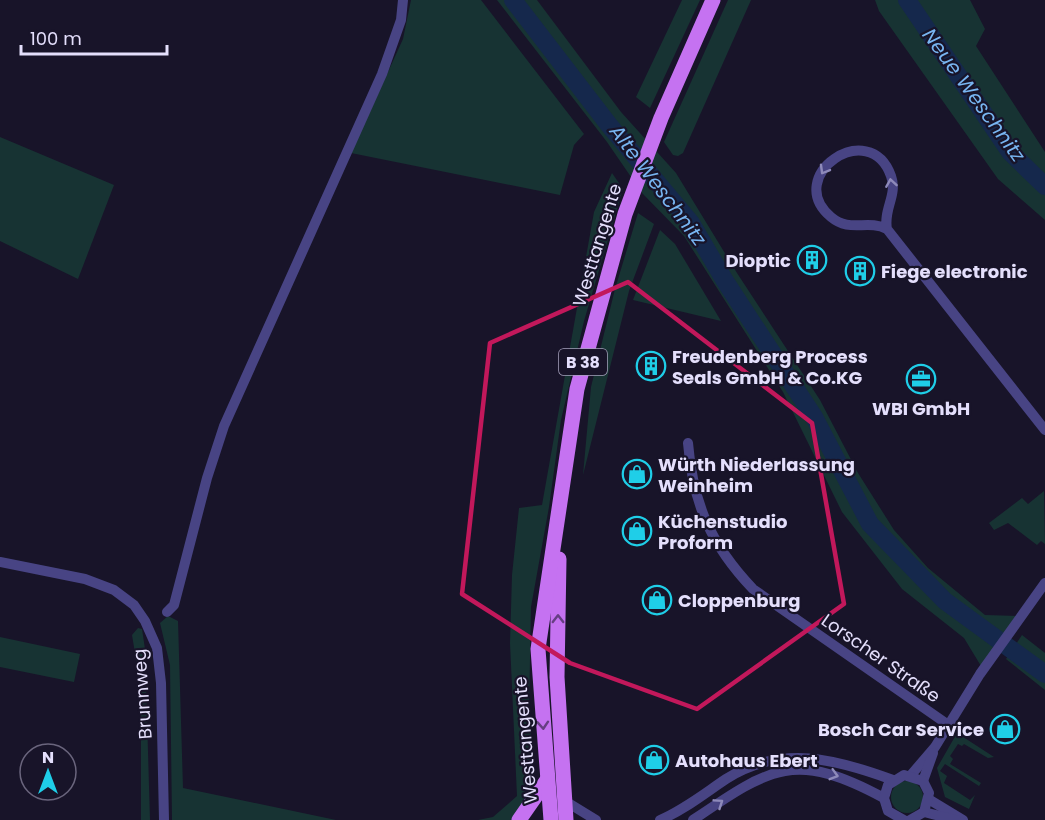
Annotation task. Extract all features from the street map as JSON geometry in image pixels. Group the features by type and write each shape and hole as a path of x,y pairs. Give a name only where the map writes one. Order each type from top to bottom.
{"main road":[{"name":"Westtangente","path":"551,820 538,650 577,389 625,214 661,118 713,0"},
{"name":"Westtangente","path":"559,514 557,677 567,820"},
{"path":"519,820 547,780"}],"street":[{"path":"166,612 174,605 204,488 224,426 382,74 401,20 404,0"},
{"path":"887,229 885,215 893,186 891,176 883,163 870,154 860,151 844,152 831,160 821,172 817,187 825,211 843,224 857,226 874,223 887,229 1045,430"},
{"name":"Lorscher Straße","path":"688,443 701,512 714,541 730,565 753,589 948,724"},
{"name":"Brunnweg","path":"0,562 85,579 114,590 134,605 145,621 157,648 161,683 164,820"},
{"path":"923,782 935,747 948,724 1045,583"},
{"path":"935,747 911,775 893,780 888,785 884,798 888,811 906,820 924,812 958,820"},
{"path":"660,820 744,769 776,759 798,756 836,760 893,780"},
{"path":"693,820 745,785 768,775 789,770 812,770 834,774 858,783 884,798"},
{"path":"911,775 923,782 930,800 963,820"},
{"path":"924,812 930,800"},
{"path":"565,801 596,820"}],"highlighted area":[{"path":"628,282 812,423 844,604 697,709 570,663 462,594 490,343"}],"green space":[{"path":"411,0 481,0 584,134 574,145 560,195 351,153 403,39"},
{"path":"497,0 537,0 621,112 676,173 737,273 820,400 858,473 894,530 928,568 985,615 1019,616 981,666 964,638 902,589 842,512 783,392 684,236 642,193 607,142"},
{"path":"682,0 700,0 650,108 636,97"},
{"path":"728,0 751,0 683,153 678,156 673,155 664,142"},
{"path":"875,0 970,0 985,29 976,46 1045,152 1045,220 998,179 879,11"},
{"path":"0,137 114,185 78,279 0,241"},
{"path":"612,173 623,189 584,321 561,420 549,507 531,607 529,710 534,777 531,796 514,820 478,820 493,817 517,796 510,643 512,575 519,508 542,505 594,212"},
{"path":"638,213 654,224 629,291 583,475 591,387 615,289"},
{"path":"660,230 675,244 721,321 633,300"},
{"path":"1044,491 1045,544 1041,541 1037,545 1008,523 994,530 989,523 1022,498 1028,504"},
{"path":"168,616 178,621 183,788 336,820 172,820 170,665 160,623"},
{"path":"138,628 142,629 145,649 150,820 141,820 141,689 132,635"},
{"path":"1022,635 1045,653 1045,690 1006,659"},
{"path":"0,637 80,654 74,682 0,667"},
{"path":"957,733 994,757 988,758 964,744 962,746 958,744 950,756 953,759 950,764 981,783 979,786 945,764 940,771 947,776 944,783 970,800 975,795 969,809 945,797 937,768"},
{"path":"907,781 919,785 923,797 919,809 907,813 895,809 891,797 895,785"}],"waterway":[{"name":"Alte Weschnitz","path":"513,0 609,125 691,223 725,281 814,417 870,524 945,601 1045,674"},
{"name":"Neue Weschnitz","path":"907,0 1010,152 1045,186"}],"place":[{"name":"Dioptic","path":"812,260"},
{"name":"Fiege electronic","path":"860,271"},
{"name":"Freudenberg Process Seals GmbH & Co.KG","path":"651,366"},
{"name":"WBI GmbH","path":"921,379"},
{"name":"Würth Niederlassung Weinheim","path":"637,474"},
{"name":"Küchenstudio Proform","path":"637,531"},
{"name":"Cloppenburg","path":"657,600"},
{"name":"Bosch Car Service","path":"1005,729"},
{"name":"Autohaus Ebert","path":"654,760"}]}
